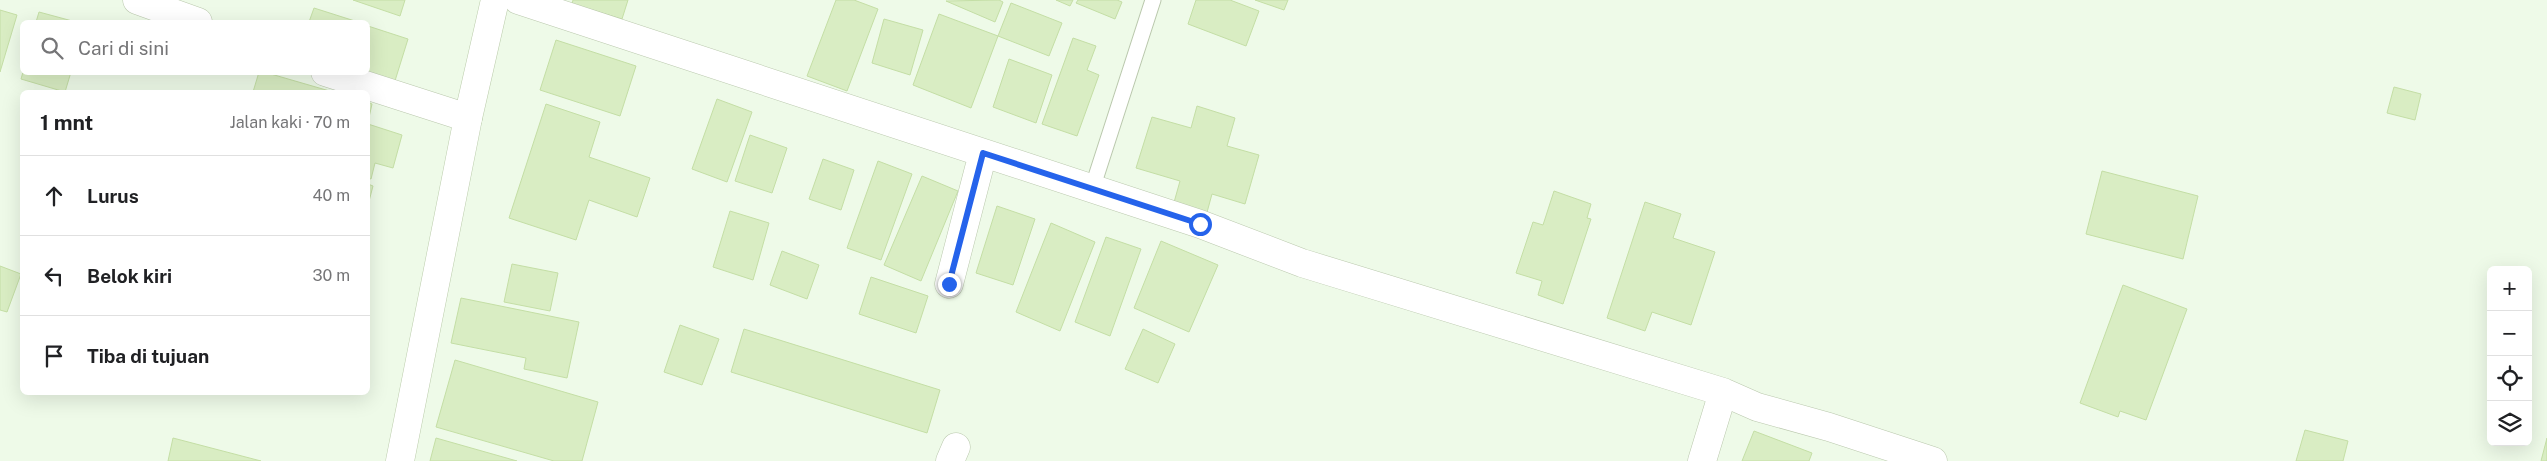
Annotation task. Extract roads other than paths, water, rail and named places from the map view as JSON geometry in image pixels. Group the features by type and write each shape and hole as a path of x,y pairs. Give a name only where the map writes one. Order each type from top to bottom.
{"street":[{"path":"137,0 192,20"},
{"path":"400,461 468,118 495,0"},
{"path":"518,0 1200,224 1302,263 1723,392 1757,407 1829,427 1933,461"},
{"path":"334,75 468,118"},
{"path":"949,284 983,153"},
{"path":"1702,461 1723,392"}],"lane":[{"path":"1092,189 1153,0"}]}
